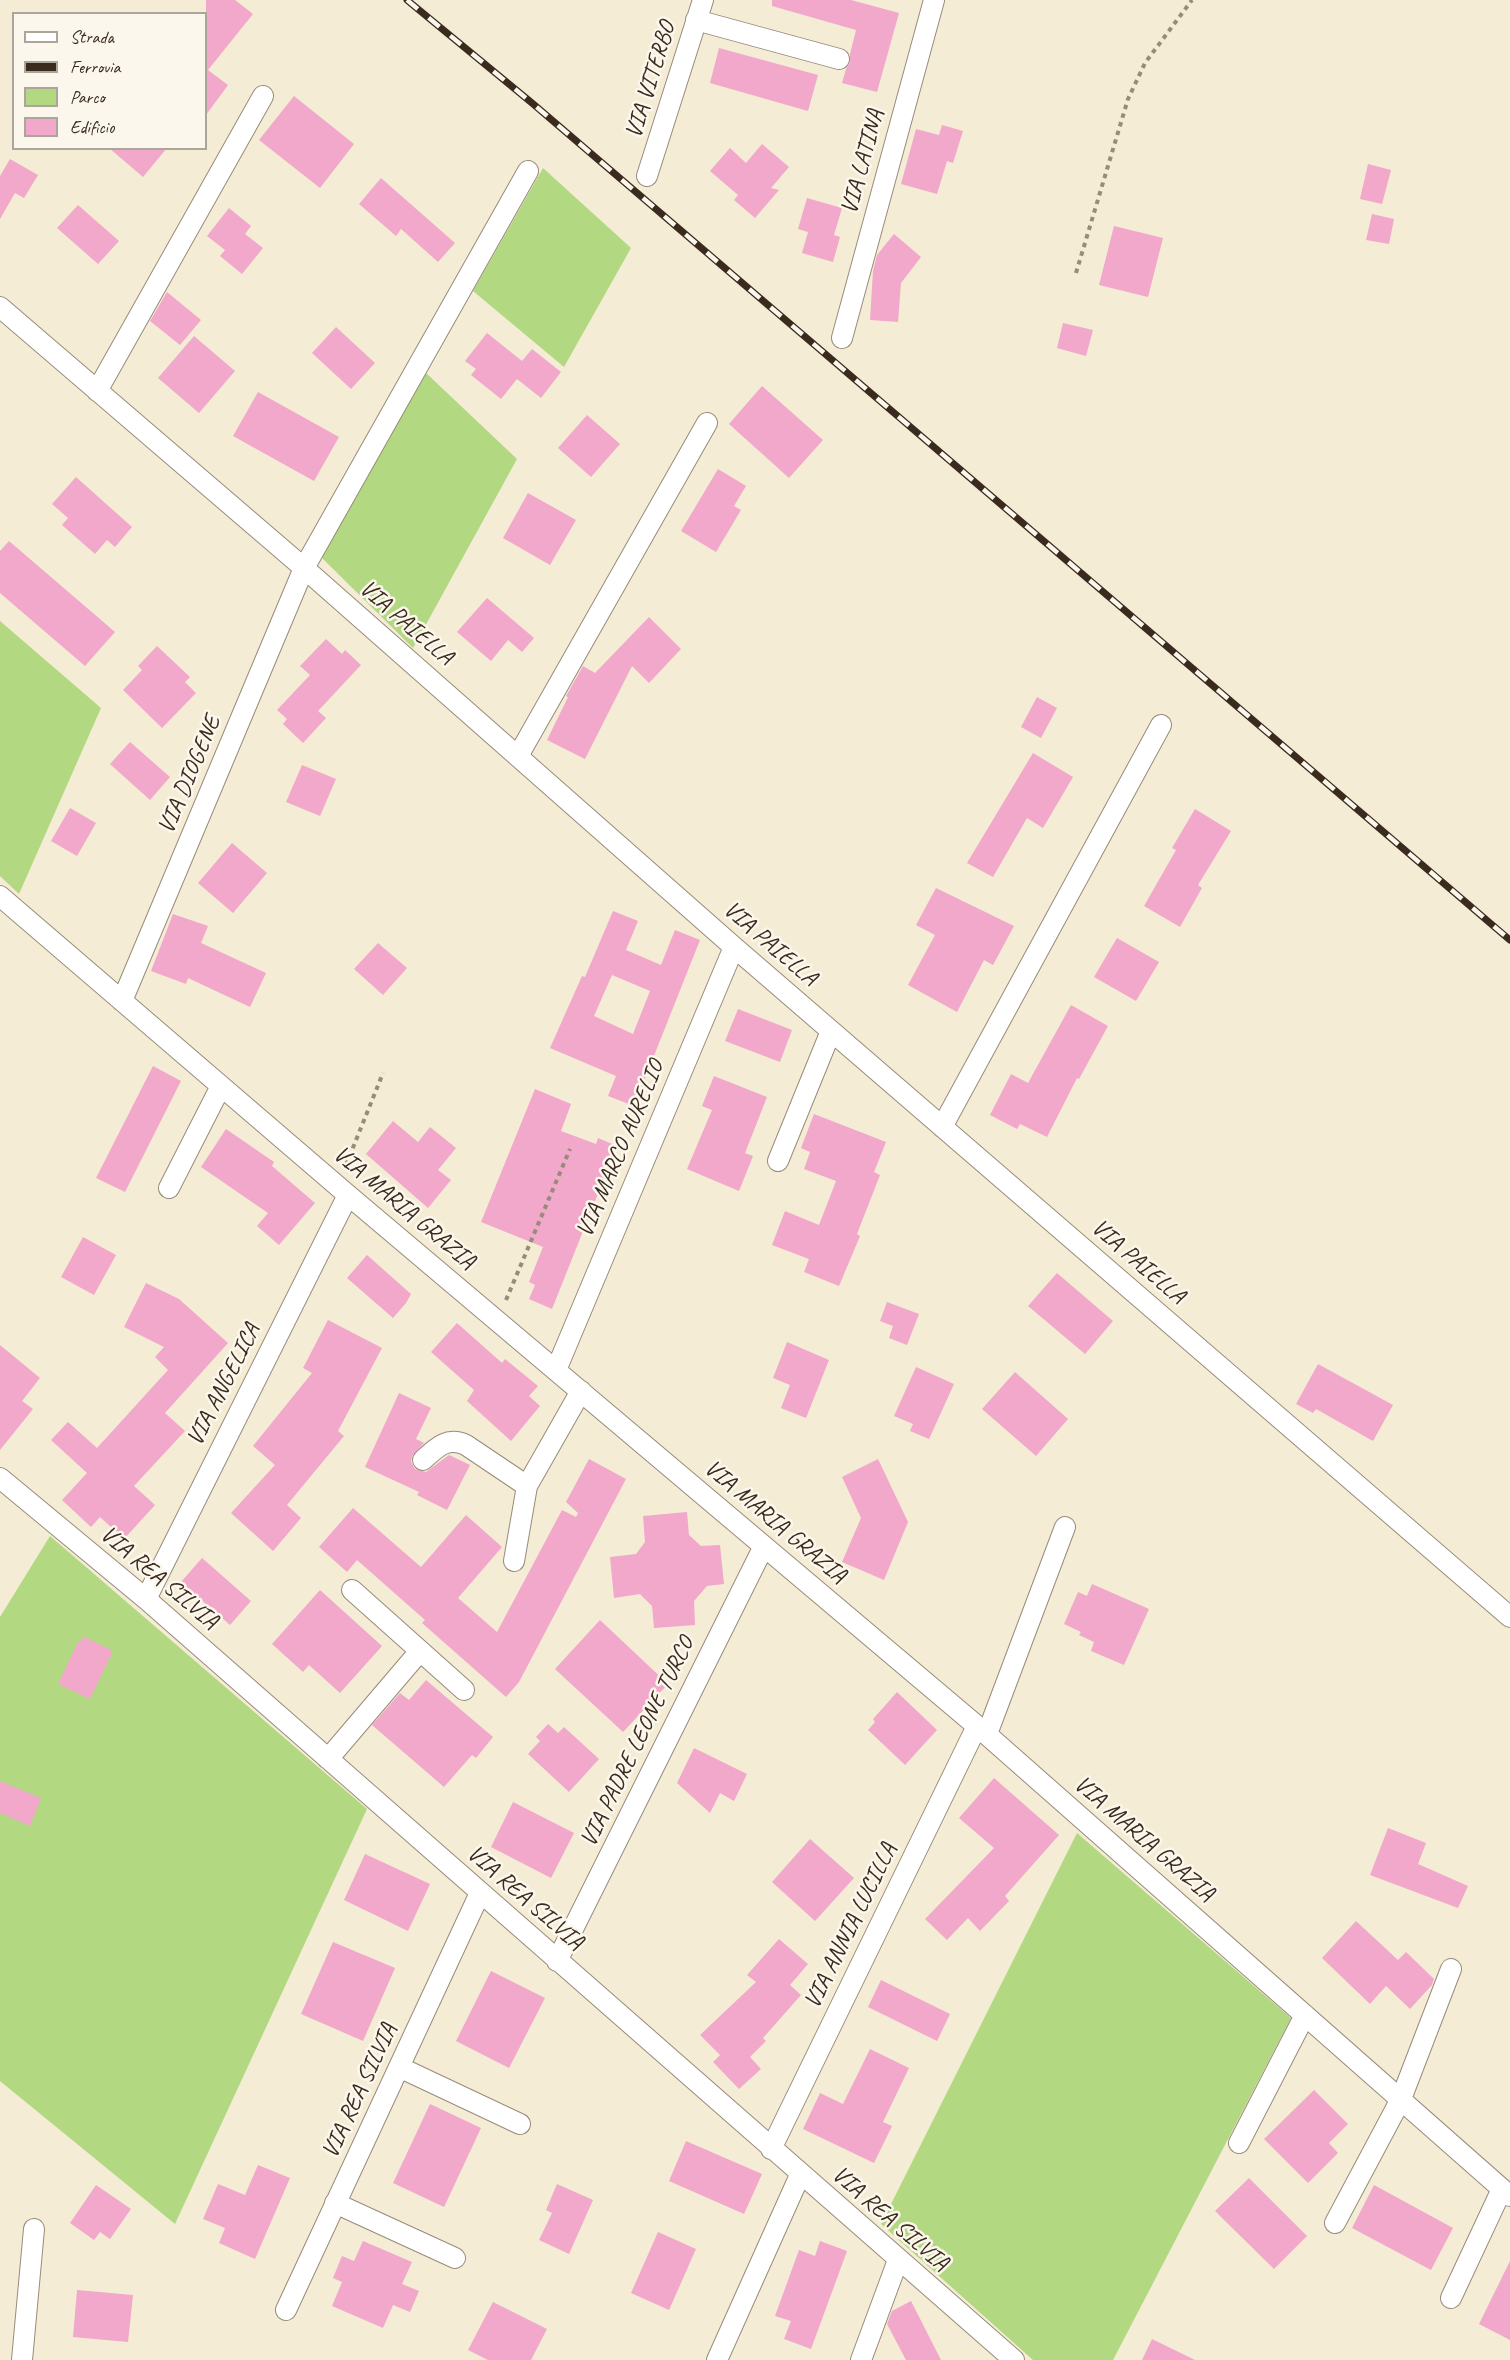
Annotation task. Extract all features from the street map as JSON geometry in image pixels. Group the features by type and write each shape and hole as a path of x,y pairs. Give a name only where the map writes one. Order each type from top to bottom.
{"street":[{"name":"VIA VITERBO","path":"647,176 703,0"},
{"name":"VIA LATINA","path":"842,338 934,0"},
{"path":"696,20 839,59"},
{"path":"97,391 263,96"},
{"name":"VIA DIOGENE","path":"122,1001 304,568 528,171"},
{"name":"VIA PAIELLA","path":"0,307 304,568 734,947 1510,1617"},
{"path":"518,756 707,423"},
{"path":"942,1126 1161,724"},
{"name":"VIA MARIA GRAZIA","path":"0,896 343,1190 982,1730 1506,2192"},
{"name":"VIA MARCO AURELIO","path":"556,1370 734,947"},
{"path":"778,1161 831,1031"},
{"path":"169,1188 221,1086"},
{"name":"VIA ANGELICA","path":"146,1599 343,1190"},
{"path":"514,1561 527,1486 581,1391"},
{"path":"423,1460 441,1444 456,1441 466,1445 527,1486"},
{"name":"VIA REA SILVIA","path":"0,1478 146,1599 1014,2360"},
{"name":"VIA ANNIA LUCILLA","path":"771,2149 982,1730 1065,1527"},
{"name":"VIA PADRE LEONE TURCO","path":"557,1961 764,1545"},
{"path":"352,1590 464,1690"},
{"path":"328,1759 420,1651"},
{"name":"VIA REA SILVIA","path":"286,2310 480,1893"},
{"path":"1335,2223 1401,2099 1451,1969"},
{"path":"1239,2143 1305,2015"},
{"path":"399,2067 520,2124"},
{"path":"717,2360 801,2175"},
{"path":"1451,2298 1506,2192"},
{"path":"335,2203 455,2258"},
{"path":"22,2360 34,2229"},
{"path":"861,2360 898,2260"}],"path":[{"path":"1076,273 1128,99 1145,63 1192,0"},
{"path":"343,1190 383,1073"},
{"path":"498,1321 570,1149"}],"green space":[{"path":"543,168 631,248 564,367 473,291"},
{"path":"425,372 517,459 413,648 321,557"},
{"path":"0,621 101,708 19,894 0,876"},
{"path":"50,1536 367,1809 175,2224 0,2081 0,1617"},
{"path":"1077,1833 1291,2018 1113,2360 1033,2360 881,2224"}],"building":[{"path":"206,0 235,0 253,14 208,70 228,85 207,114 207,12"},
{"path":"772,0 851,0 899,13 877,92 842,83 850,63 856,30 772,6"},
{"path":"719,48 818,75 808,111 710,83"},
{"path":"294,96 354,144 320,188 259,140"},
{"path":"942,125 963,131 953,163 947,161 937,194 901,184 916,129 939,135"},
{"path":"762,144 789,167 771,188 779,190 755,218 734,200 738,195 710,171 730,148 746,163"},
{"path":"111,150 165,150 143,177"},
{"path":"10,159 38,175 24,198 15,193 0,219 0,176"},
{"path":"1368,164 1391,170 1382,204 1360,199"},
{"path":"381,178 455,243 438,262 401,229 396,236 359,204"},
{"path":"807,198 842,208 834,235 840,237 833,262 802,253 808,232 798,229"},
{"path":"78,205 119,241 98,264 57,228"},
{"path":"229,208 251,226 245,234 263,248 242,274 220,256 225,250 207,236"},
{"path":"1372,214 1394,219 1389,244 1366,240"},
{"path":"1114,226 1163,238 1148,297 1099,285"},
{"path":"894,234 921,257 901,283 898,322 870,320 873,271 877,255"},
{"path":"167,292 201,320 180,345 150,321"},
{"path":"1063,323 1093,330 1086,356 1057,348"},
{"path":"336,327 375,363 351,389 312,353"},
{"path":"487,333 522,361 532,349 561,372 541,398 517,379 501,399 471,375 476,369 465,361"},
{"path":"194,336 235,371 199,413 158,378"},
{"path":"762,386 823,440 789,478 729,424"},
{"path":"258,392 339,437 314,481 233,436"},
{"path":"587,415 620,444 591,477 558,448"},
{"path":"718,469 746,486 734,506 741,510 716,552 681,531"},
{"path":"76,477 132,527 115,547 107,540 95,554 62,525 68,518 52,504"},
{"path":"528,493 576,520 550,565 503,538"},
{"path":"9,541 115,632 85,666 0,593 0,551"},
{"path":"487,598 534,638 522,652 508,640 491,661 457,632"},
{"path":"649,617 681,649 649,683 632,666 585,759 547,740 568,697 566,696 583,666 595,673"},
{"path":"326,639 342,654 345,650 361,665 318,711 326,718 303,743 283,724 287,719 277,710 310,675 300,666"},
{"path":"157,646 190,677 185,682 196,693 162,728 123,690 142,670 138,666"},
{"path":"1037,697 1057,708 1041,738 1021,727"},
{"path":"130,742 170,777 150,800 110,764"},
{"path":"1033,753 1073,777 1043,828 1027,818 993,877 967,863"},
{"path":"302,765 336,779 320,816 286,802"},
{"path":"70,808 96,823 77,856 51,841"},
{"path":"1195,809 1231,831 1198,885 1202,888 1180,927 1144,906 1176,850 1172,848"},
{"path":"232,843 267,873 233,913 198,883"},
{"path":"936,888 1014,926 993,965 984,960 957,1012 908,985 935,935 916,925"},
{"path":"613,911 638,921 626,950 661,965 675,930 700,940 634,1106 608,1096 616,1076 550,1048 582,976 585,977","holes":["612,975 650,991 633,1034 594,1016"]},
{"path":"173,914 208,926 201,943 266,973 250,1007 188,978 186,984 151,971"},
{"path":"1117,938 1159,962 1136,1001 1094,977"},
{"path":"378,943 407,968 383,995 354,969"},
{"path":"1071,1005 1108,1026 1079,1079 1077,1078 1047,1137 1020,1124 1017,1129 990,1115 1011,1074 1028,1083"},
{"path":"738,1009 792,1030 780,1062 725,1041"},
{"path":"153,1066 181,1081 125,1192 96,1178"},
{"path":"714,1076 767,1097 745,1153 753,1156 739,1191 687,1169 712,1110 702,1106"},
{"path":"535,1089 571,1104 561,1131 596,1144 598,1138 617,1146 552,1309 529,1299 535,1285 529,1282 543,1247 481,1222"},
{"path":"814,1114 886,1142 874,1172 880,1175 857,1234 860,1236 839,1286 804,1272 809,1259 772,1245 785,1211 819,1225 836,1181 804,1169 810,1152 801,1148"},
{"path":"393,1121 418,1142 430,1127 456,1148 438,1170 451,1180 428,1208 366,1154"},
{"path":"226,1129 274,1162 272,1166 315,1203 279,1245 257,1226 268,1213 201,1167"},
{"path":"83,1237 116,1255 94,1295 61,1277"},
{"path":"367,1255 411,1294 393,1318 347,1278"},
{"path":"1057,1273 1113,1321 1085,1354 1028,1306"},
{"path":"146,1283 179,1299 228,1343 165,1413 185,1431 134,1486 155,1505 124,1539 100,1517 91,1527 62,1500 87,1473 51,1440 68,1422 97,1448 168,1370 155,1357 164,1347 124,1327"},
{"path":"887,1302 919,1314 907,1345 889,1338 893,1326 880,1321"},
{"path":"328,1320 382,1348 338,1431 344,1436 287,1505 301,1518 273,1551 231,1513 275,1465 253,1446 312,1373 303,1368"},
{"path":"457,1323 502,1363 505,1359 538,1386 529,1396 540,1406 511,1441 467,1401 474,1390 431,1352"},
{"path":"787,1342 829,1360 806,1418 781,1408 790,1385 773,1378"},
{"path":"0,1345 40,1378 22,1401 33,1409 0,1450"},
{"path":"1318,1364 1393,1405 1373,1441 1316,1409 1313,1413 1296,1404"},
{"path":"916,1367 954,1384 929,1439 910,1431 913,1424 894,1416"},
{"path":"1015,1372 1068,1419 1036,1456 982,1409"},
{"path":"399,1393 431,1408 416,1439 424,1443 412,1456 411,1462 415,1469 426,1472 449,1455 470,1465 447,1510 417,1495 419,1492 365,1467"},
{"path":"589,1459 626,1479 519,1682 506,1697 422,1623 425,1620 357,1560 347,1572 319,1547 353,1508 421,1567 466,1515 502,1547 458,1598 497,1632 562,1510 576,1517 578,1513 566,1502"},
{"path":"878,1459 908,1522 884,1580 842,1562 861,1518 842,1477"},
{"path":"687,1512 689,1535 701,1546 720,1545 724,1584 707,1586 694,1601 695,1625 654,1628 652,1606 640,1594 614,1598 610,1557 636,1554 645,1542 643,1516"},
{"path":"202,1558 251,1601 230,1625 181,1582"},
{"path":"1092,1584 1149,1609 1124,1665 1091,1651 1094,1642 1079,1635 1081,1632 1064,1624 1078,1592 1087,1596"},
{"path":"320,1590 382,1646 340,1693 309,1665 303,1672 272,1644"},
{"path":"600,1620 668,1684 623,1732 555,1669"},
{"path":"83,1636 113,1651 90,1699 58,1684"},
{"path":"426,1680 493,1737 476,1758 472,1755 444,1787 372,1725 400,1693 409,1700"},
{"path":"897,1692 937,1730 905,1765 868,1730 875,1722 873,1719"},
{"path":"548,1724 558,1733 564,1727 599,1759 569,1792 528,1754 540,1741 536,1737"},
{"path":"694,1748 747,1774 734,1801 720,1793 710,1813 677,1783"},
{"path":"994,1778 1059,1835 1005,1896 1009,1901 980,1931 968,1918 947,1940 925,1919 994,1848 959,1818"},
{"path":"0,1781 41,1798 30,1826 0,1813"},
{"path":"513,1802 574,1833 551,1878 491,1847"},
{"path":"1388,1828 1426,1843 1418,1864 1468,1886 1458,1908 1370,1875"},
{"path":"810,1839 854,1878 815,1921 772,1882"},
{"path":"365,1854 430,1884 408,1931 344,1900"},
{"path":"1356,1921 1398,1960 1406,1952 1434,1979 1432,1985 1410,2009 1386,1986 1370,2004 1322,1958"},
{"path":"779,1939 808,1964 790,1985 801,1995 763,2038 766,2041 750,2057 761,2069 739,2089 713,2062 720,2055 700,2035 756,1982 747,1975"},
{"path":"333,1942 395,1968 363,2041 301,2014"},
{"path":"491,1971 545,1998 509,2068 456,2041"},
{"path":"881,1980 950,2014 937,2041 868,2007"},
{"path":"870,2049 909,2068 883,2122 892,2126 874,2163 803,2129 820,2093 843,2104"},
{"path":"1314,2090 1348,2124 1329,2143 1338,2153 1308,2183 1264,2139"},
{"path":"430,2104 481,2128 444,2207 393,2183"},
{"path":"686,2141 762,2174 744,2214 669,2181"},
{"path":"258,2165 290,2178 255,2259 219,2243 225,2228 203,2219 218,2184 245,2195"},
{"path":"1249,2178 1307,2236 1274,2269 1215,2211"},
{"path":"557,2184 593,2200 569,2254 539,2240 552,2213 546,2210"},
{"path":"96,2185 131,2209 110,2239 100,2232 94,2240 70,2223"},
{"path":"1374,2185 1453,2228 1431,2270 1352,2228"},
{"path":"658,2232 696,2249 669,2310 631,2293"},
{"path":"363,2241 412,2262 402,2284 419,2291 410,2312 393,2305 383,2328 332,2306 342,2282 333,2278 342,2256 354,2261"},
{"path":"820,2241 847,2251 811,2349 784,2339 791,2321 775,2316 799,2250 815,2256"},
{"path":"1510,2261 1510,2340 1479,2324"},
{"path":"77,2290 133,2295 128,2342 73,2337"},
{"path":"911,2301 941,2360 906,2360 887,2324 892,2311"},
{"path":"493,2302 547,2329 531,2360 488,2360 468,2350"},
{"path":"1152,2339 1195,2360 1142,2360"}],"railway":[{"path":"407,0 532,103 1510,940"}]}
